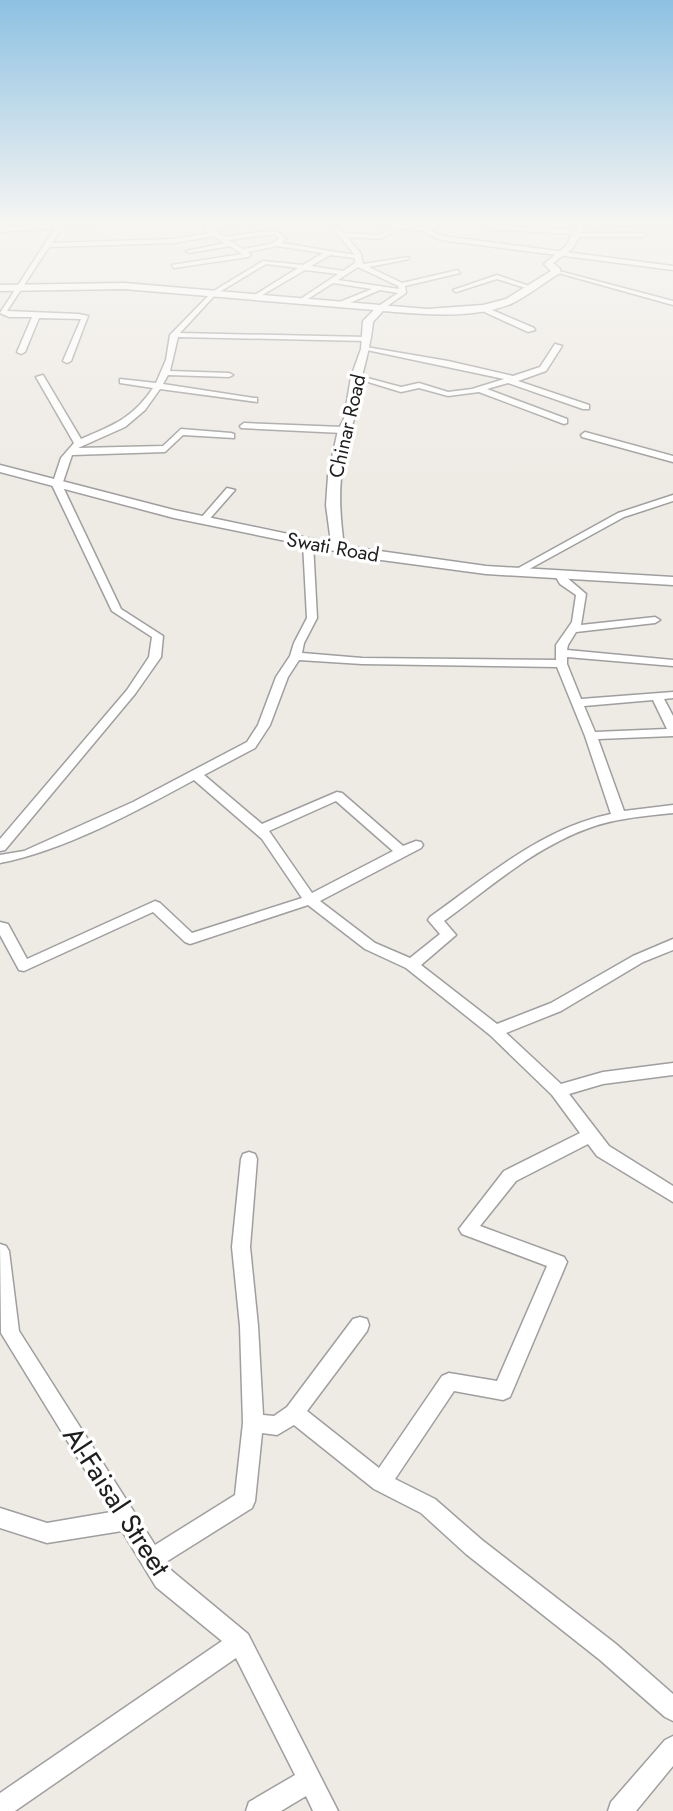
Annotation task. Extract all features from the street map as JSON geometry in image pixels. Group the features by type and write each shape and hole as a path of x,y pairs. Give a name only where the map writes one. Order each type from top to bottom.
{"street":[{"path":"6,308 3,312 9,315 85,318 67,361"},
{"path":"0,847 131,692 155,657 158,636 117,611 57,485 62,463 70,451 124,424 158,388 174,350 174,335 200,308"},
{"path":"365,308 427,312 483,308 531,330"},
{"name":"Chinar Road","path":"338,548 332,505 343,430 353,405 368,321 380,309"},
{"path":"21,352 37,315"},
{"path":"174,335 366,344 513,380 586,407"},
{"path":"356,377 401,390 419,385 448,394 481,390 543,369 558,346"},
{"path":"165,373 229,375"},
{"path":"40,377 79,444"},
{"path":"123,381 254,400"},
{"path":"481,390 564,421"},
{"path":"244,426 343,430"},
{"path":"70,451 165,449 181,432 231,436"},
{"path":"585,435 673,459"},
{"name":"Swati Road","path":"0,468 203,521 427,563 673,581"},
{"path":"203,521 230,490"},
{"path":"518,571 621,515 673,498"},
{"path":"0,859 27,854 138,805 251,745 264,725 282,677 296,656 312,618 308,543"},
{"path":"559,574 564,582 581,594 577,622 562,645 561,659 619,817"},
{"path":"572,629 655,620"},
{"path":"296,656 338,661 633,657 673,663"},
{"path":"577,703 673,695"},
{"path":"591,736 673,730 657,696"},
{"path":"196,775 260,830 310,900 370,946 411,965 495,1031 558,1091 603,1151 673,1195"},
{"path":"0,927 3,927 24,966 65,944 155,906 190,939 310,900 409,849 337,796 260,830"},
{"path":"411,965 449,935 435,920 517,862 572,829 619,817 673,809"},
{"path":"495,1031 556,1007 638,959 673,944"},
{"path":"558,1091 603,1078 673,1069"},
{"path":"381,1482 449,1382 503,1391 558,1262 468,1229 510,1176 591,1135"},
{"path":"151,1559 245,1501 253,1423 249,1326 241,1247 249,1159"},
{"name":"Al-Faisal Street","path":"0,1251 10,1333 164,1579 240,1642 326,1811"},
{"path":"253,1423 277,1426 294,1413 360,1325"},
{"path":"294,1413 381,1482 428,1506 474,1547 608,1652 673,1709"},
{"path":"0,1518 47,1533 127,1520"},
{"path":"0,1807 240,1642"},
{"path":"620,1811 673,1748"},
{"path":"258,1811 310,1780"}]}
